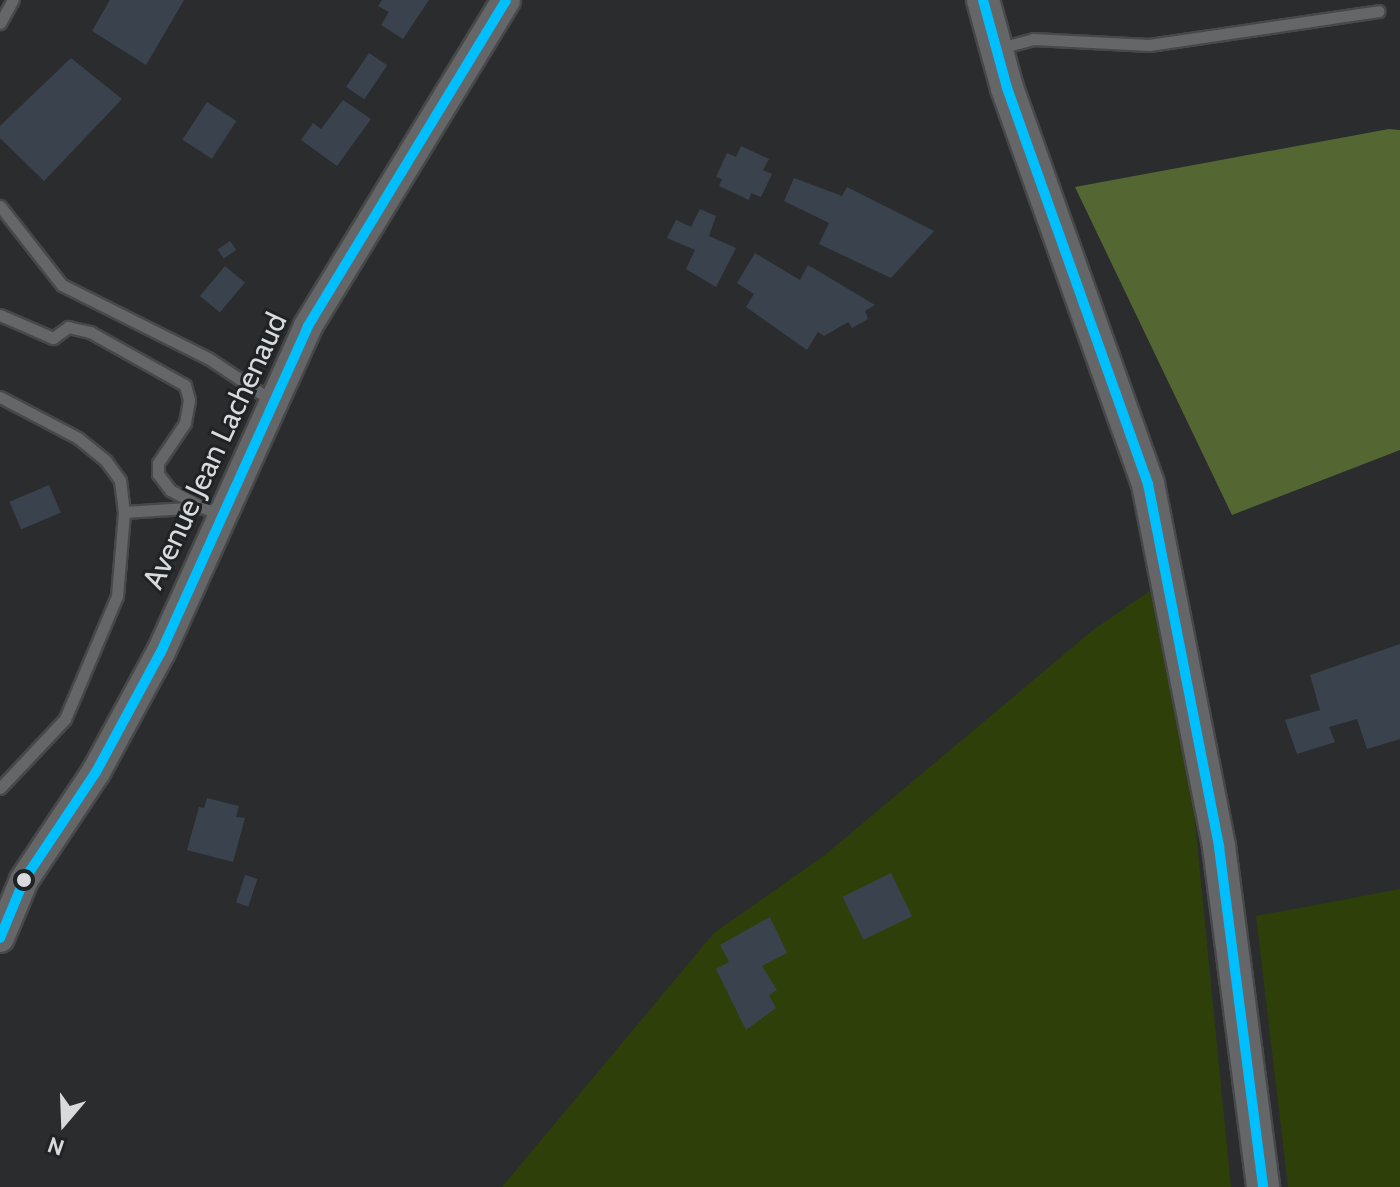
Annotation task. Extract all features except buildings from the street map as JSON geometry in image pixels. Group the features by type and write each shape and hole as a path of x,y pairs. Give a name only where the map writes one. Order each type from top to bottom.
{"main road":[{"path":"983,0 995,49 1148,484 1219,847 1263,1187"}],"street":[{"name":"Avenue Jean Lachenaud","path":"0,938 24,880 96,772 161,652 212,511 308,326 506,0"}],"lane":[{"path":"0,23 13,0"},
{"path":"995,49 1033,39 1149,45 1378,11"},
{"path":"0,206 62,285 208,358 271,400"},
{"path":"0,315 53,338 68,327 90,332 185,385 189,400 185,423 158,463 158,474 170,490 212,511"},
{"path":"0,397 78,438 106,461 120,480 124,512 117,596 65,719 0,788"},
{"path":"124,512 212,511"}],"green space":[{"path":"1389,129 1400,130 1400,450 1232,515 1075,187"},
{"path":"1150,591 1192,791 1231,1187 502,1187 714,933 825,855 1093,630"},
{"path":"1400,889 1400,1187 1288,1187 1256,916"}],"transit line":[{"path":"0,938 24,880 96,772 161,652 308,326 506,0"},
{"path":"983,0 1007,88 1148,484 1219,847 1263,1187"}]}
